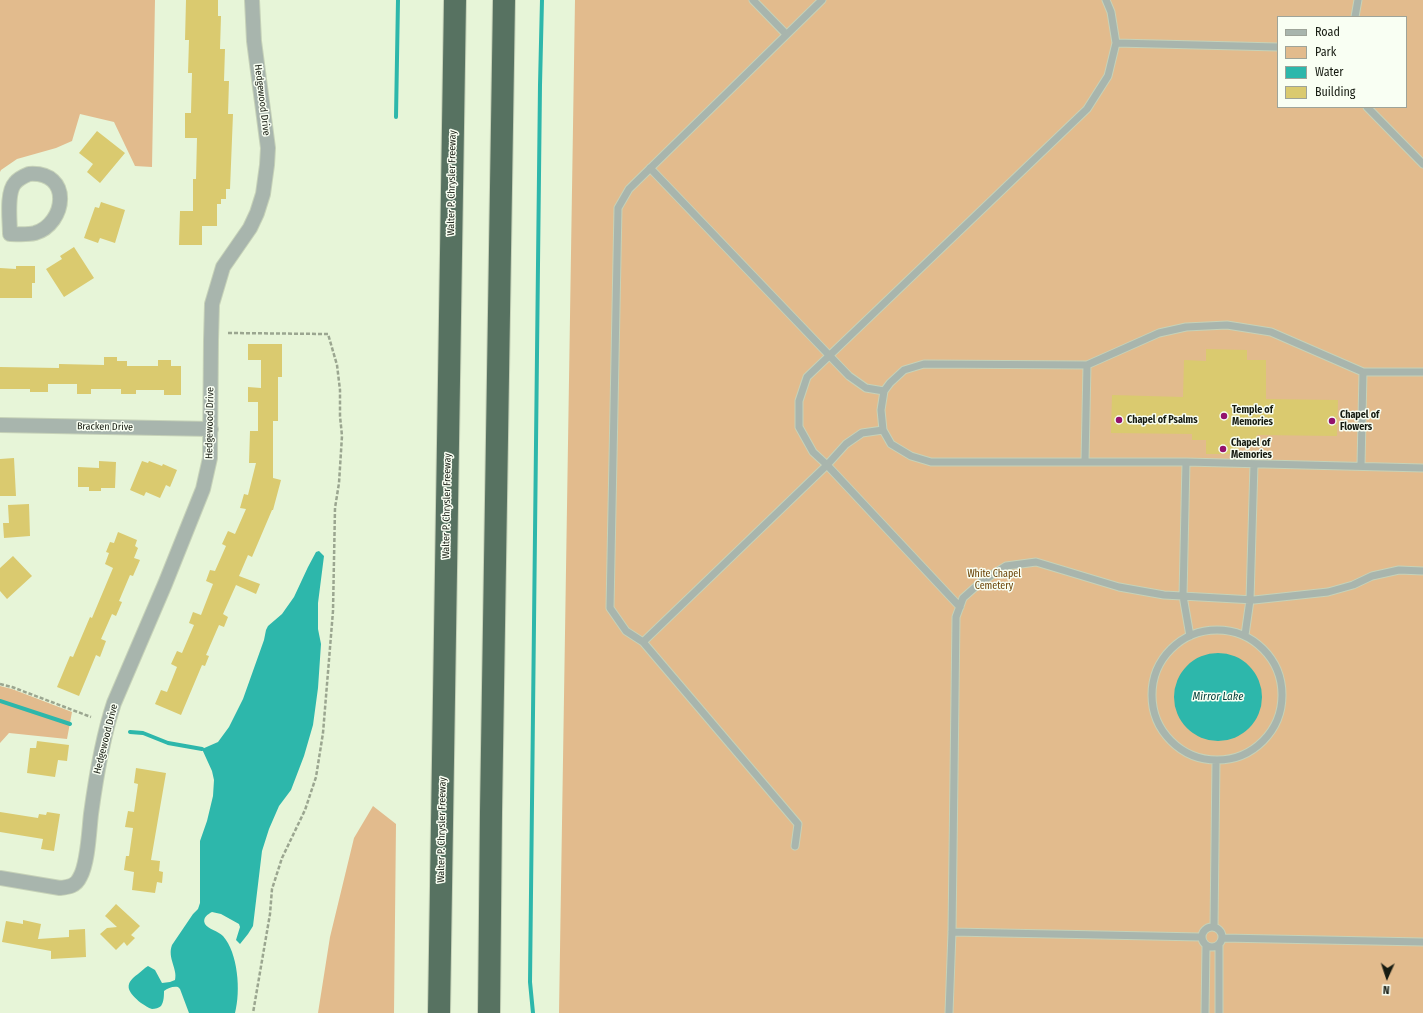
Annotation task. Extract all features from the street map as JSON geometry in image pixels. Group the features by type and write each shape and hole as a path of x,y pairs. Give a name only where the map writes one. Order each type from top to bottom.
{"highway":[{"name":"Walter P. Chrysler Freeway","path":"439,1013 455,0"},
{"path":"489,1013 504,0"}],"street":[{"name":"Hedgewood Drive","path":"0,878 60,888 76,884 80,878 85,860 97,772 114,703 203,490 210,458 212,304 222,267 250,228 257,213 263,194 267,165 266,132 254,41 252,0"},
{"path":"33,174 46,176 54,181 59,188 60,195 57,212 46,227 25,235 5,234 11,191 14,184 20,178 33,174"},
{"name":"Bracken Drive","path":"0,425 210,429"}],"lane":[{"path":"753,0 786,34"},
{"path":"795,846 798,824 642,642 626,631 610,608 618,208 628,189 822,0"},
{"path":"960,607 827,465 813,452 799,428 799,401 807,378 829,355 1087,108 1108,76 1116,43 1112,12 1106,0"},
{"path":"1355,16 1358,0"},
{"path":"1116,43 1277,47"},
{"path":"1368,108 1423,164"},
{"path":"650,168 849,376 866,388 884,391"},
{"path":"1423,372 1363,372 1271,332 1227,325 1186,327 1159,333 1087,365 924,364 904,370 890,383 884,391 881,410 883,430 891,444 911,456 932,462 1186,462 1423,468"},
{"path":"1085,461 1087,365"},
{"path":"1361,466 1363,372"},
{"path":"642,642 827,465 846,444 862,433 883,430"},
{"path":"1186,462 1183,596 1190,636"},
{"path":"1245,635 1250,600 1254,464"},
{"path":"949,1013 952,932 956,617 963,598 981,582 1006,566 1036,562 1119,587 1164,596 1250,600 1328,592 1353,585 1372,576 1399,570 1423,571"},
{"path":"1227,630 1245,635 1264,650 1275,664 1281,680 1282,698 1280,712 1275,726 1265,740 1256,747 1236,757 1216,760 1192,755 1178,746 1167,736 1158,723 1153,705 1152,691 1154,676 1160,664 1171,649 1198,632 1227,630"},
{"path":"1214,927 1216,760"},
{"path":"1219,1013 1220,945 1223,938 1221,931 1214,927 1207,928 1203,932 1201,937 1202,942 1206,946 1213,948 1220,945"},
{"path":"952,932 1201,937"},
{"path":"1223,938 1423,942"},
{"path":"1205,1013 1206,946"}],"path":[{"path":"228,333 328,334 337,366 340,390 342,436 339,483 335,508 333,611 323,733 316,777 305,810 282,858 272,889 270,914 253,1013"},
{"path":"0,684 12,687 91,718"}],"green space":[{"path":"0,0 155,0 152,167 135,166 114,122 80,114 72,141 56,148 17,159 0,172"},
{"name":"White Chapel Cemetery","path":"575,0 1423,0 1423,1013 559,1013"},
{"path":"0,686 12,689 72,712 67,739 9,733 0,743"},
{"path":"373,806 396,824 394,1013 318,1013 330,937 354,838"}],"water":[{"path":"319,551 324,556 318,603 318,629 321,644 318,688 313,725 304,756 291,790 279,806 269,829 262,851 253,926 240,944 236,940 240,927 239,924 221,914 212,912 207,915 204,920 206,926 223,936 232,952 238,983 235,1013 189,1013 178,987 164,991 161,1006 156,1009 151,1009 133,996 129,989 130,982 148,966 155,970 162,983 175,980 176,976 171,954 172,945 198,909 200,903 200,841 213,796 214,780 212,771 202,749 218,742 229,727 243,699 268,626 282,614 294,597 316,552"},
{"name":"Mirror Lake","path":"1218,653 1235,656 1249,666 1259,680 1262,697 1259,714 1249,728 1235,738 1218,741 1201,738 1187,728 1177,714 1174,697 1177,680 1187,666 1201,656"}],"building":[{"path":"186,0 218,0 218,16 221,16 220,49 225,49 224,81 229,81 228,114 233,114 230,189 226,189 226,199 221,199 221,204 217,204 217,226 202,226 202,245 179,245 180,211 193,211 193,179 196,179 197,138 185,138 185,113 191,113 192,73 188,73 189,40 185,40"},
{"path":"97,131 125,153 100,183 87,172 93,164 79,153"},
{"path":"101,202 125,210 115,243 100,238 98,243 84,238 95,207 99,208"},
{"path":"74,247 94,278 64,297 46,269 62,259 60,256"},
{"path":"16,266 35,266 35,283 32,283 32,298 0,298 0,268 16,269"},
{"path":"248,344 282,344 282,377 278,377 278,421 273,421 273,478 281,480 273,510 252,557 248,555 239,576 260,584 256,594 236,585 223,614 228,617 224,627 219,625 206,655 209,656 205,666 202,665 181,715 155,704 161,690 167,692 177,667 171,664 177,651 182,653 194,625 189,623 193,612 201,615 213,584 206,581 210,570 215,571 226,546 222,544 228,531 235,534 246,509 240,508 244,494 248,495 256,463 249,463 250,431 258,431 258,402 248,402 248,387 261,388 261,360 248,360"},
{"name":"Temple of Memories","path":"1206,349 1247,350 1247,360 1266,360 1266,399 1338,400 1337,436 1257,435 1257,441 1239,441 1239,454 1206,454 1206,440 1192,440 1192,434 1111,433 1112,395 1183,397 1184,360 1206,361"},
{"path":"104,357 117,357 117,361 127,361 127,366 158,366 158,360 171,360 171,366 181,366 181,395 164,395 164,390 136,390 136,394 121,394 121,389 91,389 91,394 77,394 77,384 48,384 48,392 30,392 30,389 0,389 0,367 59,368 59,364 104,365"},
{"path":"14,458 16,496 0,496 0,459"},
{"path":"99,461 116,462 115,488 101,488 101,491 89,491 89,487 78,487 78,467 99,468"},
{"path":"142,461 148,463 149,461 162,466 163,464 177,470 170,487 166,485 160,498 146,492 144,496 130,490"},
{"path":"29,504 30,536 4,538 3,523 9,523 8,505"},
{"path":"118,532 137,540 135,546 138,548 134,558 140,560 133,576 130,575 119,601 122,602 116,616 112,614 101,639 106,641 100,657 96,655 79,696 57,687 70,656 73,657 90,617 92,618 113,568 105,564 109,553 106,552 110,542 114,543"},
{"path":"13,556 32,576 7,599 0,591 0,568"},
{"path":"37,741 69,745 67,761 58,760 55,777 27,773 30,748 36,748"},
{"path":"136,768 166,773 151,860 160,861 159,871 163,872 162,883 157,882 155,893 132,890 134,872 124,870 126,856 129,856 133,828 125,827 128,811 134,812 138,784 134,783"},
{"path":"0,812 38,818 39,814 46,815 47,812 60,814 54,851 41,849 43,839 0,832"},
{"path":"116,904 140,926 131,935 135,938 127,946 124,942 116,950 100,934 107,928 117,927 105,916"},
{"path":"23,920 41,924 38,939 69,937 69,930 85,929 86,957 51,959 51,951 2,942 6,921 23,924"}],"waterway":[{"path":"396,117 398,0"},
{"path":"533,1013 530,982 542,0"},
{"path":"0,701 70,724"},
{"path":"130,732 143,733 168,743 202,749"}],"place":[{"name":"Temple of Memories","path":"1224,416"},
{"name":"Chapel of Psalms","path":"1119,420"},
{"name":"Chapel of Flowers","path":"1332,421"},
{"name":"Chapel of Memories","path":"1223,449"}]}
